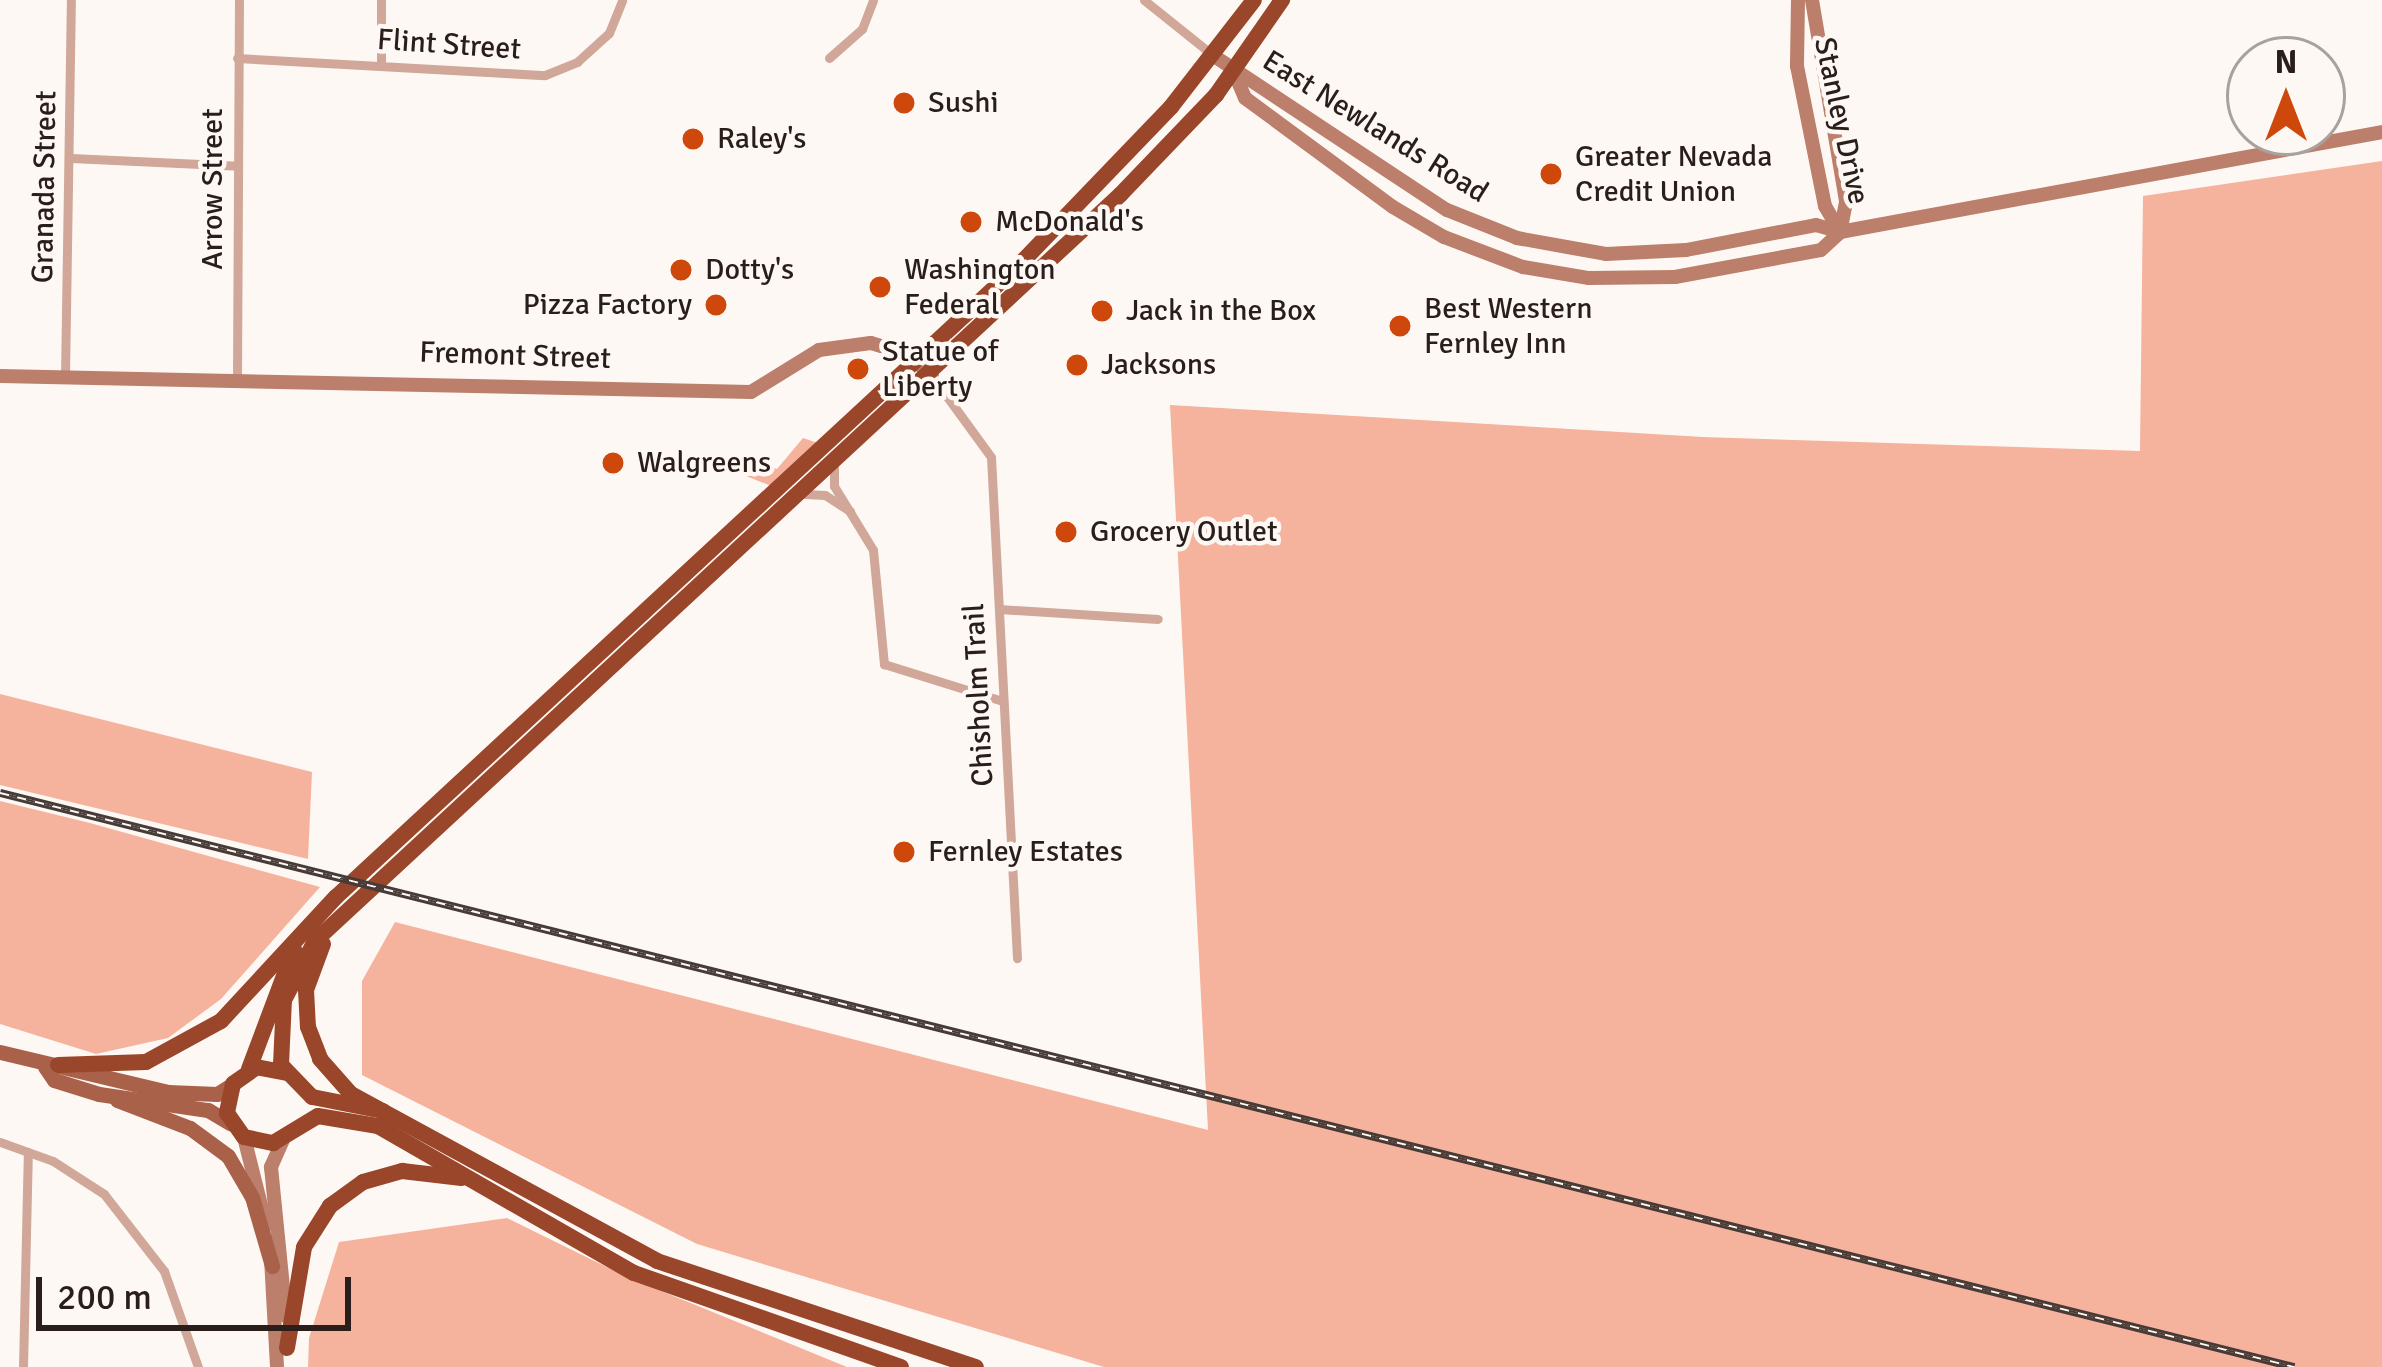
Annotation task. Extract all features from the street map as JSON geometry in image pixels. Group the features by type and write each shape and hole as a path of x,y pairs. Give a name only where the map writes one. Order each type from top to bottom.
{"highway":[{"path":"52,1066 136,1064 191,1044 310,922 918,362 1148,133 1214,56 1254,0"},
{"path":"383,1112 300,1088 286,1072 278,1036 287,990 307,951 834,468 1139,177 1234,72 1282,0"},
{"path":"310,922 274,987 260,1051 232,1084 230,1123 244,1138 283,1140 318,1116 378,1126 634,1274 901,1367"},
{"path":"332,928 309,977 308,1027 340,1085 630,1249 976,1367"},
{"path":"248,1070 286,1072"},
{"path":"298,1126 300,1088"},
{"path":"283,1361 304,1247 330,1206 363,1182 402,1171 480,1184"},
{"path":"714,1304 799,1322 823,1316"}],"main road":[{"path":"0,1052 188,1094 217,1094 232,1084"},
{"path":"52,1066 54,1080 190,1128 228,1156 252,1197 272,1266"},
{"path":"117,1100 208,1110 230,1123"}],"street":[{"name":"Granada Street","path":"65,376 71,0"},
{"name":"Arrow Street","path":"237,378 238,0"},
{"path":"381,0 381,64"},
{"name":"Flint Street","path":"237,58 544,75 578,62 609,33 622,0"},
{"path":"829,58 862,29 873,0"},
{"path":"1144,0 1214,56"},
{"name":"Stanley Drive","path":"1798,0 1797,66 1825,206 1840,232"},
{"name":"Stanley Drive","path":"1812,0 1846,202 1840,232"},
{"name":"East Newlands Road","path":"1214,56 1234,72 1259,79 1427,199 1472,221 1540,244 1625,254 1816,225 1840,232 2382,132"},
{"name":"East Newlands Road","path":"1234,72 1245,98 1419,224 1499,260 1588,278 1714,271 1821,250 1840,232"},
{"path":"71,158 238,166"},
{"path":"1588,278 1610,272 1625,254"},
{"name":"Fremont Street","path":"0,376 751,392 819,350 884,344 918,362 979,432"},
{"name":"Chisholm Trail","path":"979,432 991,457 1017,958"},
{"path":"834,468 835,486 873,550 884,664 1004,701"},
{"path":"806,494 825,495 850,512"},
{"path":"999,609 1158,620"},
{"path":"244,1138 254,1155 283,1361"},
{"path":"283,1140 271,1180 283,1361"},
{"path":"0,1142 104,1194 164,1271 198,1367"},
{"path":"23,1367 28,1152"}],"shaded area":[{"path":"2382,161 2382,1367 1104,1367 697,1244 362,1075 362,981 395,922 1208,1130 1170,405 1703,437 2140,451 2143,196"},
{"path":"803,438 818,443 771,486 729,469 740,456 777,469"},
{"path":"0,694 312,772 308,859 0,785"},
{"path":"0,801 320,887 221,999 168,1038 96,1054 0,1024"},
{"path":"507,1218 627,1277 847,1367 308,1367 309,1338 339,1242"}],"railway":[{"path":"0,793 2294,1367"}],"place":[{"name":"Sushi","path":"904,103"},
{"name":"Raley's","path":"693,139"},
{"name":"Greater Nevada Credit Union","path":"1551,174"},
{"name":"McDonald's","path":"971,222"},
{"name":"Dotty's","path":"681,270"},
{"name":"Washington Federal","path":"880,287"},
{"name":"Pizza Factory","path":"716,305"},
{"name":"Jack in the Box","path":"1102,311"},
{"name":"Best Western Fernley Inn","path":"1400,326"},
{"name":"Jacksons","path":"1077,365"},
{"name":"Statue of Liberty","path":"858,369"},
{"name":"Walgreens","path":"613,463"},
{"name":"Grocery Outlet","path":"1066,532"},
{"name":"Fernley Estates","path":"904,852"}]}
